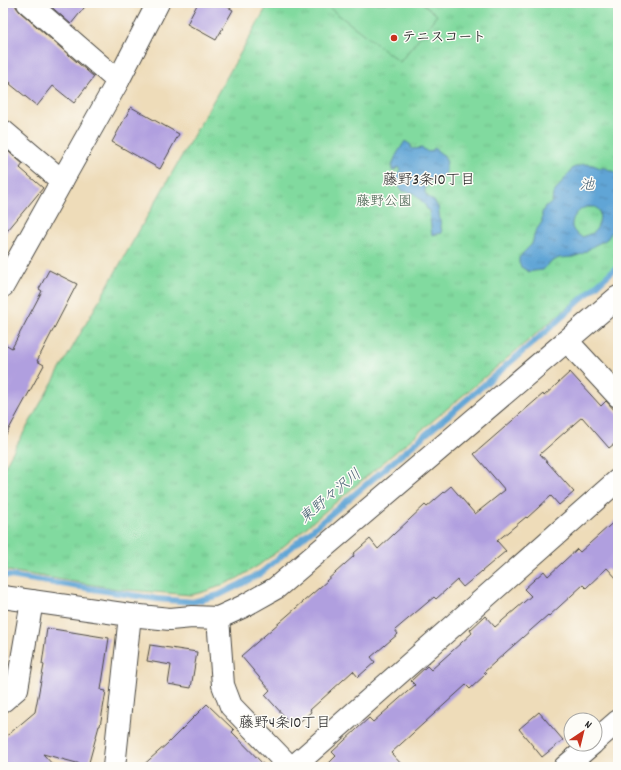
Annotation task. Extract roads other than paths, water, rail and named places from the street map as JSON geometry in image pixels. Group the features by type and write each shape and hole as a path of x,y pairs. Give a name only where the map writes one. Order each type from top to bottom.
{"street":[{"path":"28,3 118,81"},
{"path":"3,286 118,81 158,3"},
{"path":"3,131 62,181"},
{"path":"3,596 130,615 170,619 192,617 218,618 242,607 276,588 618,297"},
{"path":"567,341 618,396"},
{"path":"293,767 618,480"},
{"path":"3,701 17,689 32,601"},
{"path":"114,767 130,615"},
{"path":"218,618 223,685 231,706 290,767"},
{"path":"603,734 618,721"},
{"path":"565,767 583,752"}],"water":[{"path":"405,141 411,145 411,148 414,149 422,148 428,152 432,151 434,148 443,155 447,162 446,177 437,177 430,181 425,189 425,193 438,207 442,233 432,235 429,211 425,205 414,193 403,191 392,178 400,172 400,168 398,167 392,171 392,167 396,155"},
{"name":"池","path":"584,164 593,165 618,173 618,227 604,241 582,254 573,257 559,258 549,263 543,270 529,272 521,267 519,258 532,244 535,232 542,222 542,213 545,206 552,202 553,194 573,168","holes":["586,207 595,207 600,213 597,228 593,233 583,237 577,234 572,226 572,222 577,213"]}],"waterway":[{"name":"東野々沢川","path":"3,575 157,599 193,602 219,595 241,584 261,573 457,408 543,334 618,266"}],"place":[{"name":"テニスコート","path":"394,38"}],"district":[{"name":"藤野3条10丁目","path":"429,181"},
{"name":"藤野4条10丁目","path":"285,724"}],"park label":[{"name":"藤野公園","path":"384,202"}]}
